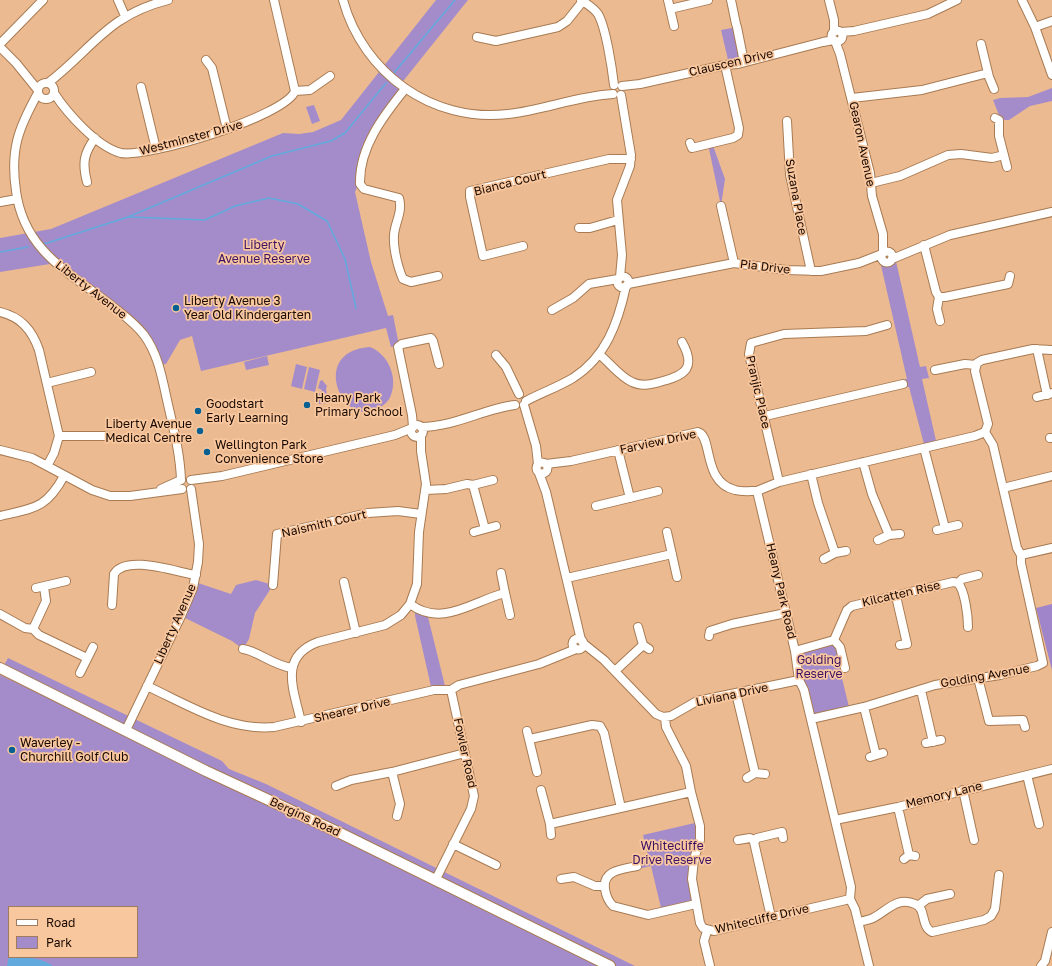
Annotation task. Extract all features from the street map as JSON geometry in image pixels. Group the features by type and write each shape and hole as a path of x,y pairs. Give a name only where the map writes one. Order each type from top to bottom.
{"main road":[{"name":"Bergins Road","path":"0,668 206,771 340,833 610,966"}],"street":[{"path":"0,46 43,0"},
{"path":"118,0 125,16"},
{"name":"Liberty Avenue","path":"22,122 73,63 103,32 125,16 144,7 168,0"},
{"path":"274,0 296,91"},
{"name":"Clauscen Drive","path":"343,0 353,28 368,53 385,72 405,89 428,101 452,110 487,115 522,112 640,84 744,62 822,42 854,31 928,14 957,0"},
{"path":"668,0 674,26"},
{"path":"670,9 705,0"},
{"path":"731,0 744,62"},
{"path":"829,0 837,36"},
{"path":"1022,0 1035,27 1052,75"},
{"path":"0,450 20,454 47,466 92,490 110,496 136,496 473,418 544,391 572,378 591,364 614,331 622,302 623,282 621,236 617,206 618,194 631,159 630,143 599,17 582,1 568,21 558,27 496,41 477,37"},
{"path":"1035,27 1052,20"},
{"name":"Gearon Avenue","path":"837,36 871,183 872,196 887,255"},
{"path":"981,44 988,74 994,89"},
{"name":"Westminster Drive","path":"0,46 16,63 38,91 49,91"},
{"path":"206,60 212,68 227,129"},
{"name":"Westminster Drive","path":"16,63 49,91 95,138 111,149 124,153 139,153 156,149 248,122 290,98 296,91 310,90 330,76"},
{"path":"692,148 734,138 738,135 739,128 725,65"},
{"path":"852,98 922,90 988,74"},
{"path":"141,87 156,149"},
{"path":"405,89 386,113 373,134 366,154 360,184 364,189 399,198 400,216 394,233 394,241 403,279 411,282 438,276"},
{"name":"Liberty Avenue","path":"49,91 38,91 22,122 16,140 13,159 17,199 27,229 44,252 124,315 137,326 147,339 159,365 194,513 199,544 196,575 187,603 126,730"},
{"path":"1000,119 1000,136 1007,167"},
{"name":"Suzana Place","path":"787,121 790,175 811,271"},
{"path":"88,182 84,167 84,156 95,138"},
{"path":"871,183 900,176 948,155 961,154 992,158 1004,155"},
{"name":"Bianca Court","path":"523,246 482,256 470,198 470,191 609,159 631,159"},
{"path":"0,202 17,199"},
{"path":"721,206 734,263"},
{"name":"Pia Drive","path":"552,310 573,298 589,284 649,281 734,263 811,271 859,263 915,249 950,235 1052,212"},
{"path":"579,228 590,228 618,220"},
{"path":"924,245 936,292 939,297 937,309 940,322"},
{"path":"939,297 1009,283"},
{"path":"0,312 14,317 30,330 39,350 59,436 54,453 47,466"},
{"name":"Pranjic Place","path":"779,482 765,416 749,354 750,343 757,340 788,334 866,331 875,325 887,325"},
{"path":"301,722 292,685 292,668 298,655 309,645 376,628 394,620 410,604 417,584 421,514 426,490 426,473 398,347 402,344 431,338 434,341 439,364"},
{"path":"599,354 632,382 641,385 651,384 677,377 686,371 688,365 682,342"},
{"path":"935,370 965,364 976,365 982,360 1037,349 1052,350"},
{"path":"1037,349 1049,394 1037,397"},
{"path":"496,355 506,367 528,423 543,468 546,492 577,623 578,644 598,654 656,714 665,717"},
{"path":"757,491 779,482 985,432 988,424 976,365"},
{"path":"47,383 91,372"},
{"path":"765,416 892,390 903,384"},
{"name":"Farview Drive","path":"543,468 699,432 704,437 712,470 719,480 735,490 757,491"},
{"name":"Golding Avenue","path":"811,719 864,707 934,685 1021,670 1043,663 1020,555 1017,548 992,442 985,432"},
{"path":"59,436 106,436"},
{"path":"924,448 941,529 958,525"},
{"path":"618,450 630,498"},
{"path":"864,462 872,494 889,535"},
{"path":"811,474 818,503 835,553"},
{"path":"0,516 33,508 44,503 53,494 64,476"},
{"path":"1003,488 1052,476"},
{"path":"426,490 446,489 494,480"},
{"path":"473,485 485,529"},
{"name":"Heany Park Road","path":"757,491 795,651 799,680 804,690 851,887 850,899 854,906 869,966"},
{"path":"596,506 658,492"},
{"name":"Naismith Court","path":"273,585 277,534 368,513 398,511 421,514"},
{"path":"474,532 496,526"},
{"path":"667,532 677,577"},
{"path":"878,540 889,535 900,534"},
{"path":"1020,555 1052,548"},
{"path":"824,559 835,553 846,551"},
{"path":"567,578 672,554"},
{"path":"112,605 114,574 116,570 125,565 140,565 196,575"},
{"path":"501,573 510,615"},
{"name":"Kilcatten Rise","path":"834,640 848,608 953,582 958,583 964,578 978,574"},
{"path":"33,629 46,601 40,588 66,581"},
{"path":"344,582 356,633"},
{"name":"Kilcatten Rise","path":"958,583 961,588 969,627"},
{"path":"410,604 422,612 438,615 471,606 491,596 505,593"},
{"path":"896,596 907,644"},
{"path":"709,631 728,625 786,613"},
{"path":"0,614 25,628 33,629 39,635 87,658"},
{"path":"615,671 646,647 638,627"},
{"path":"795,651 834,640 840,647 845,668"},
{"name":"Shearer Drive","path":"147,686 212,717 236,725 268,728 301,722 434,690 451,690 459,685 539,664 578,644"},
{"path":"80,673 93,646"},
{"path":"243,649 250,650 275,664 292,668"},
{"path":"978,678 989,721 1023,720"},
{"name":"Liviana Drive","path":"665,717 674,715 697,701 799,680"},
{"name":"Fowler Road","path":"435,881 471,809 473,800 473,788 451,690"},
{"path":"921,690 934,741"},
{"path":"736,693 755,773"},
{"path":"864,707 876,755"},
{"name":"Whitecliffe Drive","path":"665,717 666,727 686,766 701,831 692,873 692,885 700,925 707,931 714,931 850,899"},
{"path":"537,772 528,735 592,725 600,726 604,733 621,808"},
{"path":"336,786 371,775 392,772 465,753"},
{"name":"Memory Lane","path":"835,820 898,807 1052,769"},
{"path":"392,772 400,804 397,816"},
{"path":"747,778 755,773 765,774"},
{"path":"1027,775 1039,825"},
{"path":"541,790 550,824 551,835"},
{"path":"963,790 974,841"},
{"path":"550,824 691,792"},
{"path":"898,807 909,857"},
{"path":"738,840 750,838 754,840 782,832"},
{"path":"754,840 771,917"},
{"path":"454,844 496,865"},
{"path":"638,866 609,874 605,879 607,897 613,906 641,914 652,914 696,904"},
{"path":"858,922 872,918 896,902 911,903 918,906 922,912 925,926 932,932 986,919 994,912 1000,872"},
{"path":"560,879 574,876 595,886 605,886"},
{"path":"918,906 927,899 952,893"},
{"path":"707,931 704,941 710,966"},
{"path":"1041,966 1044,961 1052,932"}],"green space":[{"name":"Liberty Avenue Reserve","path":"436,0 468,0 400,85 405,89 376,127 360,181 355,192 371,262 388,316 393,315 399,345 391,347 386,328 201,371 192,336 180,340 166,364 159,365 147,339 56,263 0,272 0,238 51,229 283,133 299,134 313,132 341,120"},
{"path":"737,27 744,62 729,64 721,30"},
{"path":"1052,88 1052,101 1030,106 1009,120 1001,120 993,100 1000,98 1028,97"},
{"path":"314,105 320,121 312,124 306,107"},
{"path":"712,143 725,179 721,206 708,144"},
{"path":"895,257 920,367 926,366 929,378 922,379 937,445 925,448 909,387 907,387 905,379 907,379 880,261 888,262"},
{"path":"370,347 382,355 390,367 393,388 388,401 379,408 366,412 354,409 344,400 338,388 336,374 340,361 351,352"},
{"path":"267,356 269,365 246,370 244,362"},
{"path":"296,364 307,367 302,389 291,386"},
{"path":"309,367 320,370 315,392 304,389"},
{"path":"322,380 327,386 328,403 319,404 317,397 322,390 318,388 320,381"},
{"path":"256,580 273,585 255,613 249,639 243,649 232,641 181,616 195,582 231,594 236,585"},
{"path":"415,608 427,613 446,690 432,691 415,616"},
{"name":"Golding Reserve","path":"834,640 845,668 840,670 850,711 811,719 795,651"},
{"path":"8,658 222,761 229,769 266,784 635,966 610,966 2,669"},
{"path":"0,675 312,824 599,966 0,966"},
{"name":"Whitecliffe Drive Reserve","path":"699,822 694,859 696,904 662,912 651,866 638,869 637,863 649,860 643,835"}],"shaded area":[{"path":"1052,604 1052,670 1036,608"}],"water":[{"path":"9,958 32,958 53,966 7,966"}],"waterway":[{"path":"393,74 455,0"},
{"path":"44,244 128,217 272,156 331,141 345,133 386,83"},
{"path":"130,217 205,220 235,206 269,198 298,204 327,221 345,259 356,308"},
{"path":"0,252 28,247"}],"place":[{"name":"Liberty Avenue 3 Year Old Kindergarten","path":"176,308"},
{"name":"Heany Park Primary School","path":"307,405"},
{"name":"Goodstart Early Learning","path":"198,411"},
{"name":"Liberty Avenue Medical Centre","path":"200,431"},
{"name":"Wellington Park Convenience Store","path":"207,452"},
{"name":"Waverley - Churchill Golf Club","path":"12,750"}]}
